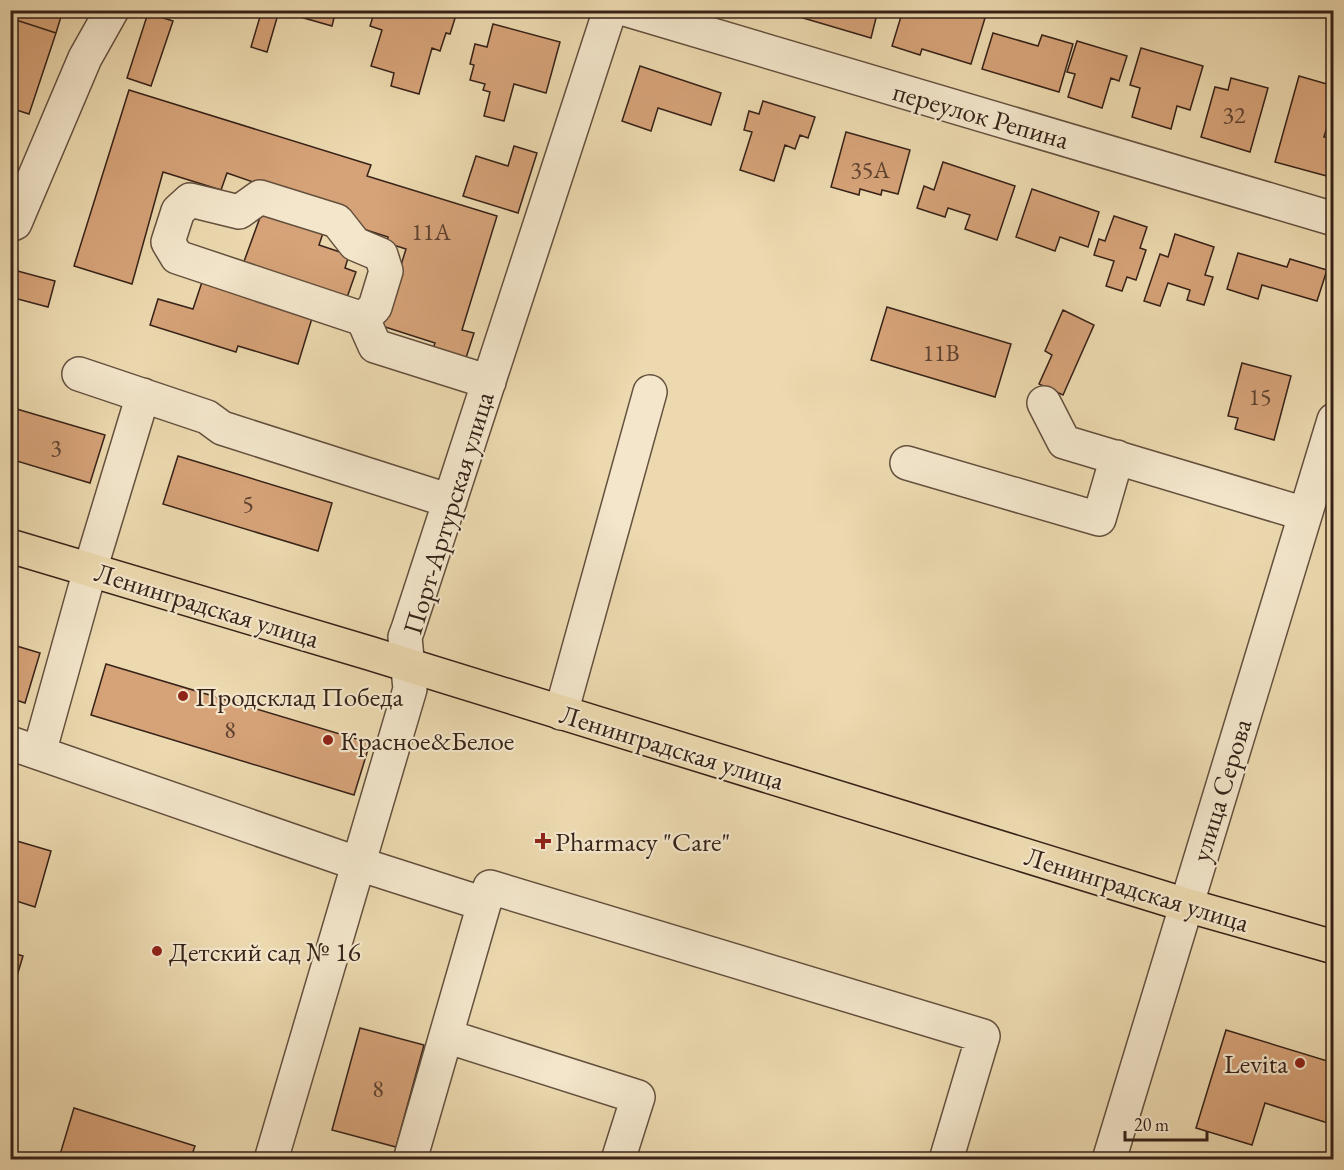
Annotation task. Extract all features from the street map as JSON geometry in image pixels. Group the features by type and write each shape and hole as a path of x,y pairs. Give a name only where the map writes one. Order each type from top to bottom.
{"main road":[{"name":"Ленинградская улица","path":"10,546 407,665 1186,905 1334,947"}],"street":[{"path":"10,225 15,223 85,58 112,10"},
{"name":"Порт-Артурская улица","path":"271,1160 410,689 405,637 610,10"},
{"name":"переулок Репина","path":"627,10 1334,219"},
{"path":"363,319 375,308 386,271 381,255 355,244 337,220 260,197 239,212 190,200 178,211 168,242 177,257 363,319 375,346 489,382"},
{"path":"79,374 207,417 222,428 450,501"},
{"path":"561,713 650,392"},
{"path":"143,395 90,570 25,748 359,864 484,904"},
{"path":"1044,403 1064,442 1305,514"},
{"name":"улица Серова","path":"1109,1160 1334,420"},
{"path":"907,463 1099,519 1117,457"},
{"path":"410,1160 490,887 983,1036 946,1160"},
{"path":"446,1036 638,1097 618,1160"}],"building":[{"path":"10,10 63,10 56,33 10,18"},
{"path":"262,10 336,10 332,26 279,11 267,52 251,47"},
{"path":"375,10 457,12 450,34 446,33 440,51 432,48 419,94 391,86 394,73 371,66 382,30 370,26"},
{"path":"776,10 878,10 871,38"},
{"path":"903,10 960,10 985,18 971,64 922,49 920,55 892,46"},
{"path":"148,13 173,21 151,86 127,78"},
{"path":"10,18 56,33 29,114 10,108"},
{"path":"493,24 560,42 546,93 514,84 504,121 484,116 490,92 483,90 485,84 470,80 474,65 470,64 475,44 487,47"},
{"path":"993,33 1038,46 1042,35 1073,44 1059,92 982,69"},
{"path":"1077,41 1127,56 1119,81 1111,78 1102,108 1068,97 1075,74 1067,72"},
{"path":"1141,48 1203,66 1190,110 1177,106 1171,129 1132,117 1140,88 1130,85"},
{"path":"640,66 721,93 711,125 658,108 651,131 622,121"},
{"path":"1299,76 1334,86 1334,104 1324,137 1334,139 1334,178 1275,162"},
{"path":"1231,78 1268,88 1250,152 1201,137 1215,87 1228,90"},
{"path":"129,90 371,165 367,176 497,216 462,330 474,333 464,364 431,354 435,343 382,326 406,249 387,243 388,237 351,225 354,217 227,173 221,190 163,172 132,284 74,266"},
{"path":"763,101 815,117 808,138 800,135 795,149 785,145 774,181 740,170 752,132 744,130 749,111 759,114"},
{"path":"846,132 910,150 898,194 882,190 881,195 860,189 859,195 831,187"},
{"path":"514,146 537,153 518,213 463,196 476,156 508,166"},
{"path":"943,162 1015,186 997,240 965,229 970,215 948,208 945,217 917,208 924,186 934,190"},
{"path":"1032,189 1099,212 1088,247 1060,237 1055,251 1016,237"},
{"path":"262,212 323,233 319,245 349,255 345,268 356,272 345,303 242,267"},
{"path":"1114,216 1147,227 1140,248 1146,250 1136,280 1127,277 1122,291 1106,286 1114,261 1094,255 1099,239 1105,241"},
{"path":"1175,234 1214,247 1205,275 1213,277 1204,305 1187,300 1190,290 1168,283 1160,306 1144,301 1160,254 1168,257"},
{"path":"1238,253 1287,267 1290,259 1327,270 1317,301 1262,285 1258,299 1227,289"},
{"path":"10,269 55,281 48,307 10,297"},
{"path":"202,282 313,315 298,364 238,346 236,352 150,325 158,299 193,309"},
{"path":"887,307 1011,344 995,397 871,360"},
{"path":"1063,310 1094,325 1063,395 1039,384 1052,355 1045,351"},
{"path":"1242,363 1291,376 1274,440 1235,429 1238,418 1228,416"},
{"path":"10,407 105,435 90,483 10,459"},
{"path":"178,456 332,503 318,551 163,504"},
{"path":"10,644 40,653 25,703 10,698"},
{"path":"106,664 370,743 354,795 91,715"},
{"path":"10,839 51,851 35,907 10,899"},
{"path":"10,952 23,956 10,999"},
{"path":"360,1028 424,1045 396,1147 332,1130"},
{"path":"1226,1030 1334,1063 1334,1125 1265,1103 1252,1145 1196,1128"},
{"path":"74,1108 195,1146 190,1160 59,1158"}],"place":[{"name":"Продсклад Победа","path":"183,696"},
{"name":"Красное&Белое","path":"328,740"},
{"name":"Pharmacy \"Care\"","path":"543,841"},
{"name":"Детский сад № 16","path":"157,951"},
{"name":"Levita","path":"1300,1063"}]}
